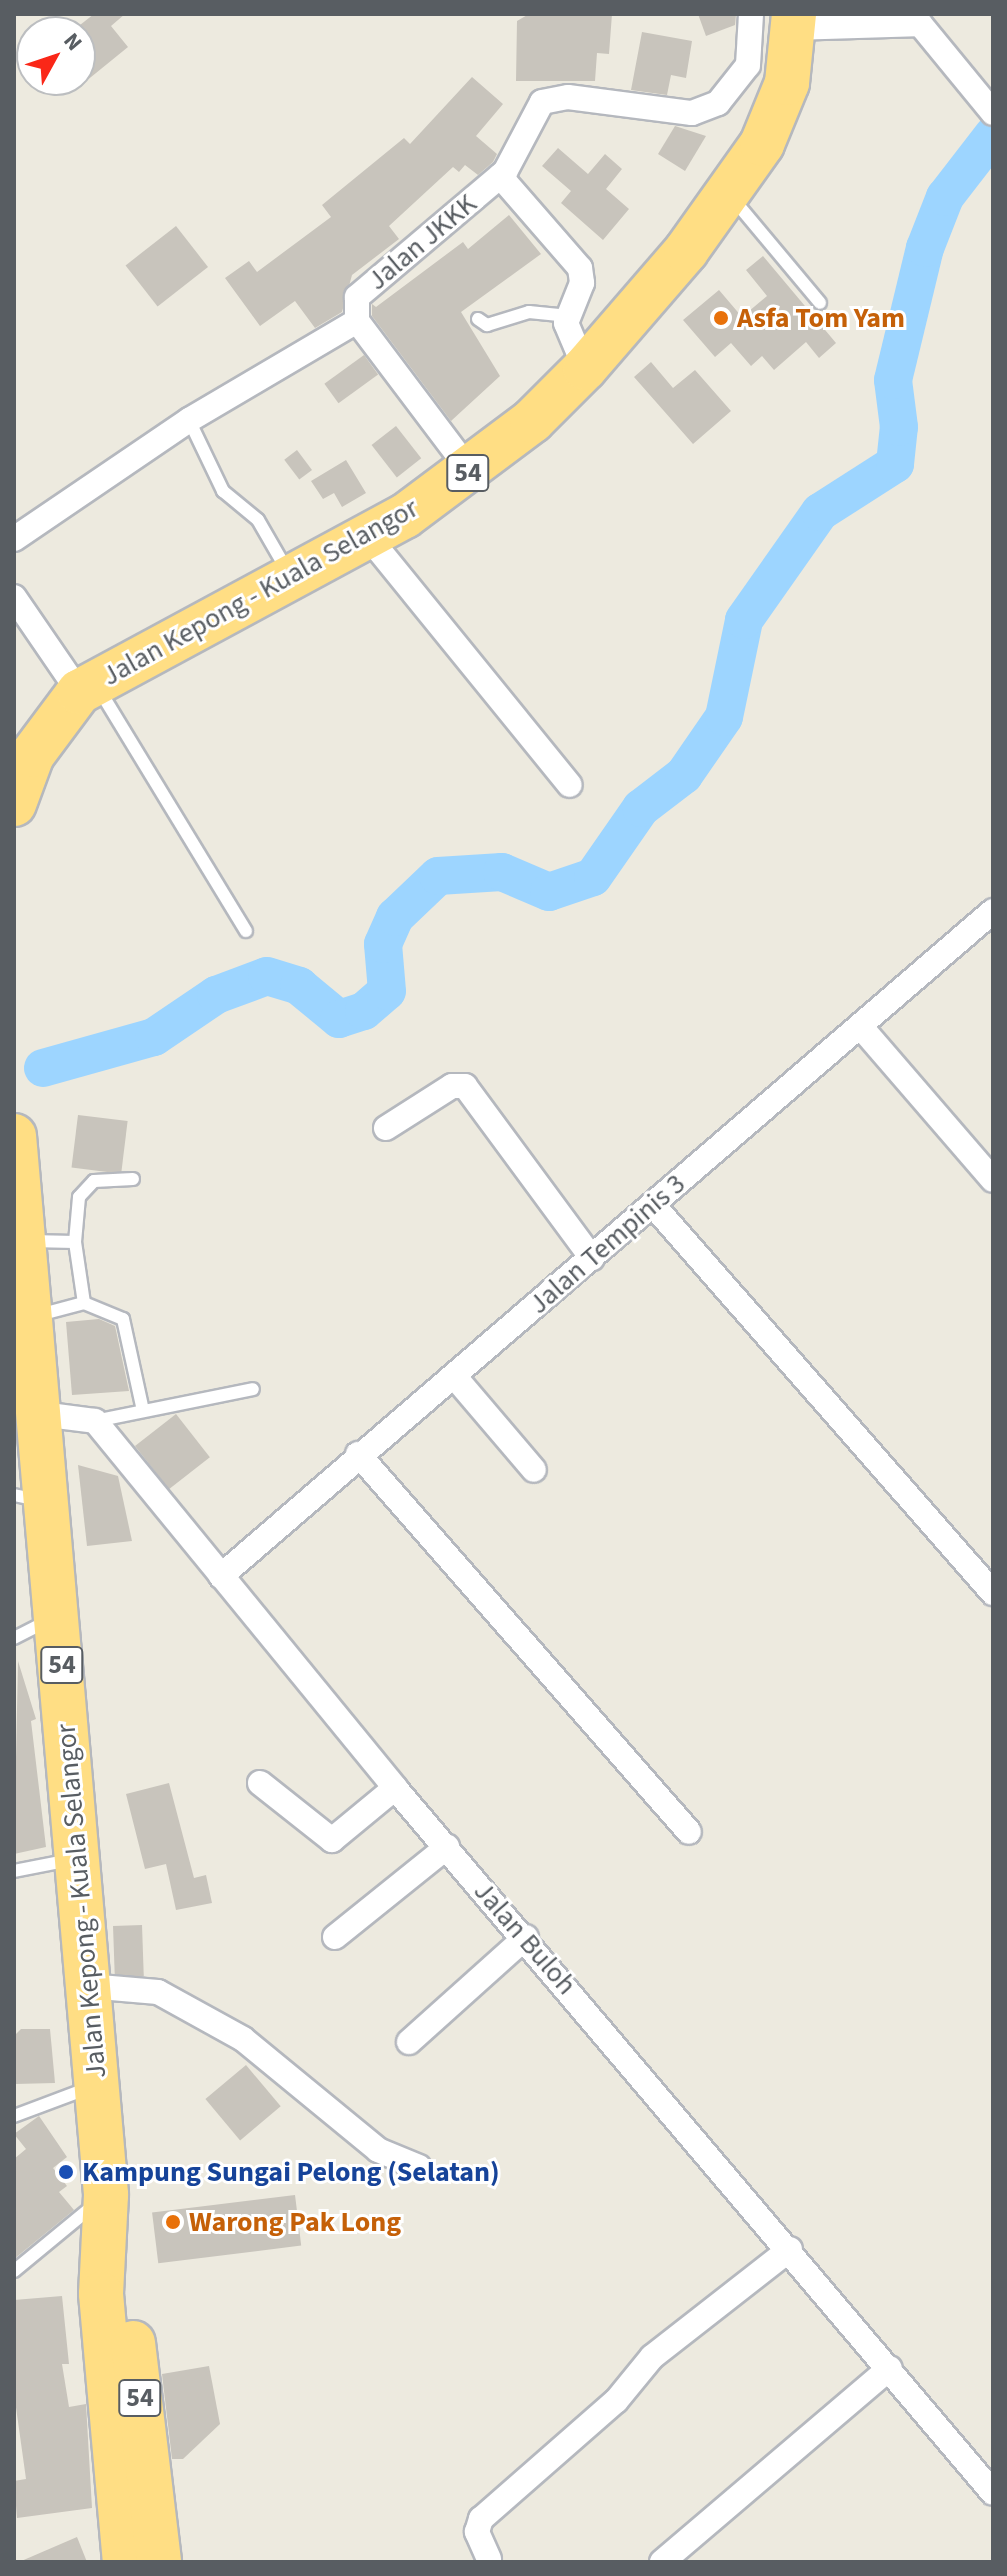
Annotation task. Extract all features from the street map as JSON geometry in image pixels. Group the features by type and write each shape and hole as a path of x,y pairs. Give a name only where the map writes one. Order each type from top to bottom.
{"highway":[{"name":"Jalan Kepong - Kuala Selangor","path":"14,804 32,755 87,687 369,538 470,471 585,368 729,194 762,144 787,83 794,21"},
{"name":"Jalan Kepong - Kuala Selangor","path":"14,1136 27,1241 41,1414 31,1499 58,1617 107,2216 127,2298 159,2562"},
{"name":"Jalan Kepong - Kuala Selangor","path":"107,2216 101,2294 125,2562"}],"street":[{"name":"Jalan JKKK","path":"14,539 189,420 357,321 357,297 500,176 533,109 552,98 692,113 718,103 748,65 751,14"},
{"path":"794,21 920,19 989,108"},
{"path":"500,176 580,268 582,283 569,316 568,339 585,368"},
{"path":"357,321 470,471"},
{"path":"369,538 570,785"},
{"path":"14,597 87,687"},
{"name":"Jalan Tempinis 3","path":"221,1576 358,1454 592,1258 993,911"},
{"path":"860,1026 993,1180"},
{"path":"386,1128 452,1086 465,1086 592,1258"},
{"path":"653,1205 993,1593"},
{"path":"454,1376 534,1470"},
{"path":"41,1414 95,1421"},
{"name":"Jalan Buloh","path":"95,1421 395,1788 526,1937 993,2493"},
{"path":"358,1454 689,1832"},
{"path":"260,1783 332,1840 395,1788"},
{"path":"335,1937 447,1847"},
{"path":"409,2042 526,1937"},
{"path":"88,1986 158,1992 243,2039 378,2150 419,2167"},
{"path":"489,2559 477,2532 481,2519 616,2401 652,2357 790,2249"},
{"path":"662,2562 890,2368"}],"lane":[{"path":"729,194 820,303"},
{"path":"478,319 487,325 529,312 569,316"},
{"path":"189,420 223,491 258,520 291,579"},
{"path":"87,687 246,931"},
{"path":"84,1303 75,1242 84,1187 133,1179"},
{"path":"27,1241 75,1242"},
{"path":"33,1317 84,1303 114,1311 130,1329 143,1411"},
{"path":"95,1421 253,1389"},
{"path":"14,1638 58,1617"},
{"path":"14,1871 77,1859"},
{"path":"14,2116 96,2085"},
{"path":"14,2271 107,2216"}],"building":[{"path":"125,14 111,26 128,47 96,73 96,16 91,16"},
{"path":"529,14 612,14 609,54 597,53 595,81 516,81 517,21"},
{"path":"698,14 736,14 735,25 706,36"},
{"path":"642,32 692,41 686,78 671,75 667,95 631,90"},
{"path":"472,77 503,104 476,136 497,154 493,162 478,175 465,165 459,172 453,167 389,226 399,239 352,275 342,312 315,328 295,301 260,326 225,278 249,261 257,272 331,217 322,205 404,138 410,144"},
{"path":"675,126 706,136 685,171 658,154"},
{"path":"558,148 588,174 605,154 622,169 606,189 629,209 603,240 561,203 571,191 542,166"},
{"path":"509,215 541,254 461,312 500,376 451,421 372,316 372,304 376,307 463,242 468,249"},
{"path":"176,226 208,267 158,306 126,265"},
{"path":"763,256 836,343 819,358 806,342 774,370 762,356 751,366 731,343 715,357 683,320 719,290 742,317 767,296 746,270"},
{"path":"364,355 378,374 338,403 324,384"},
{"path":"651,362 673,388 695,370 731,411 693,444 634,377"},
{"path":"396,426 421,458 397,477 372,445"},
{"path":"297,450 312,470 299,480 284,460"},
{"path":"346,460 366,493 342,507 334,493 323,499 311,481"},
{"path":"78,1115 128,1121 121,1174 72,1168"},
{"path":"99,1319 115,1326 129,1391 72,1395 66,1322"},
{"path":"176,1414 210,1457 169,1489 135,1446"},
{"path":"78,1465 118,1476 132,1541 87,1546"},
{"path":"18,1661 36,1719 31,1721 46,1847 14,1854"},
{"path":"169,1783 194,1878 206,1875 212,1903 176,1910 166,1864 145,1869 126,1794"},
{"path":"142,1925 144,1976 115,1977 113,1926"},
{"path":"21,2029 50,2029 55,2083 15,2084 14,2036"},
{"path":"246,2065 281,2106 240,2140 205,2099"},
{"path":"39,2116 67,2157 53,2168 67,2186 59,2192 74,2210 14,2259 14,2159 26,2149 14,2134"},
{"path":"295,2195 301,2246 158,2263 152,2213"},
{"path":"62,2296 69,2364 62,2364 69,2407 86,2404 92,2508 17,2518 14,2481 26,2479 14,2393 14,2300"},
{"path":"209,2366 220,2424 183,2459 172,2459 162,2374"},
{"path":"77,2537 87,2562 19,2562"}],"waterway":[{"path":"43,1068 154,1037 216,995 267,976 299,986 339,1019 364,1011 387,991 383,944 395,917 438,876 502,872 549,892 593,877 641,808 684,775 724,717 744,620 820,512 895,464 899,427 893,380 925,248 945,197 993,135"}],"place":[{"name":"Asfa Tom Yam","path":"721,318"},
{"name":"Kampung Sungai Pelong (Selatan)","path":"66,2172"},
{"name":"Warong Pak Long","path":"173,2222"}]}
